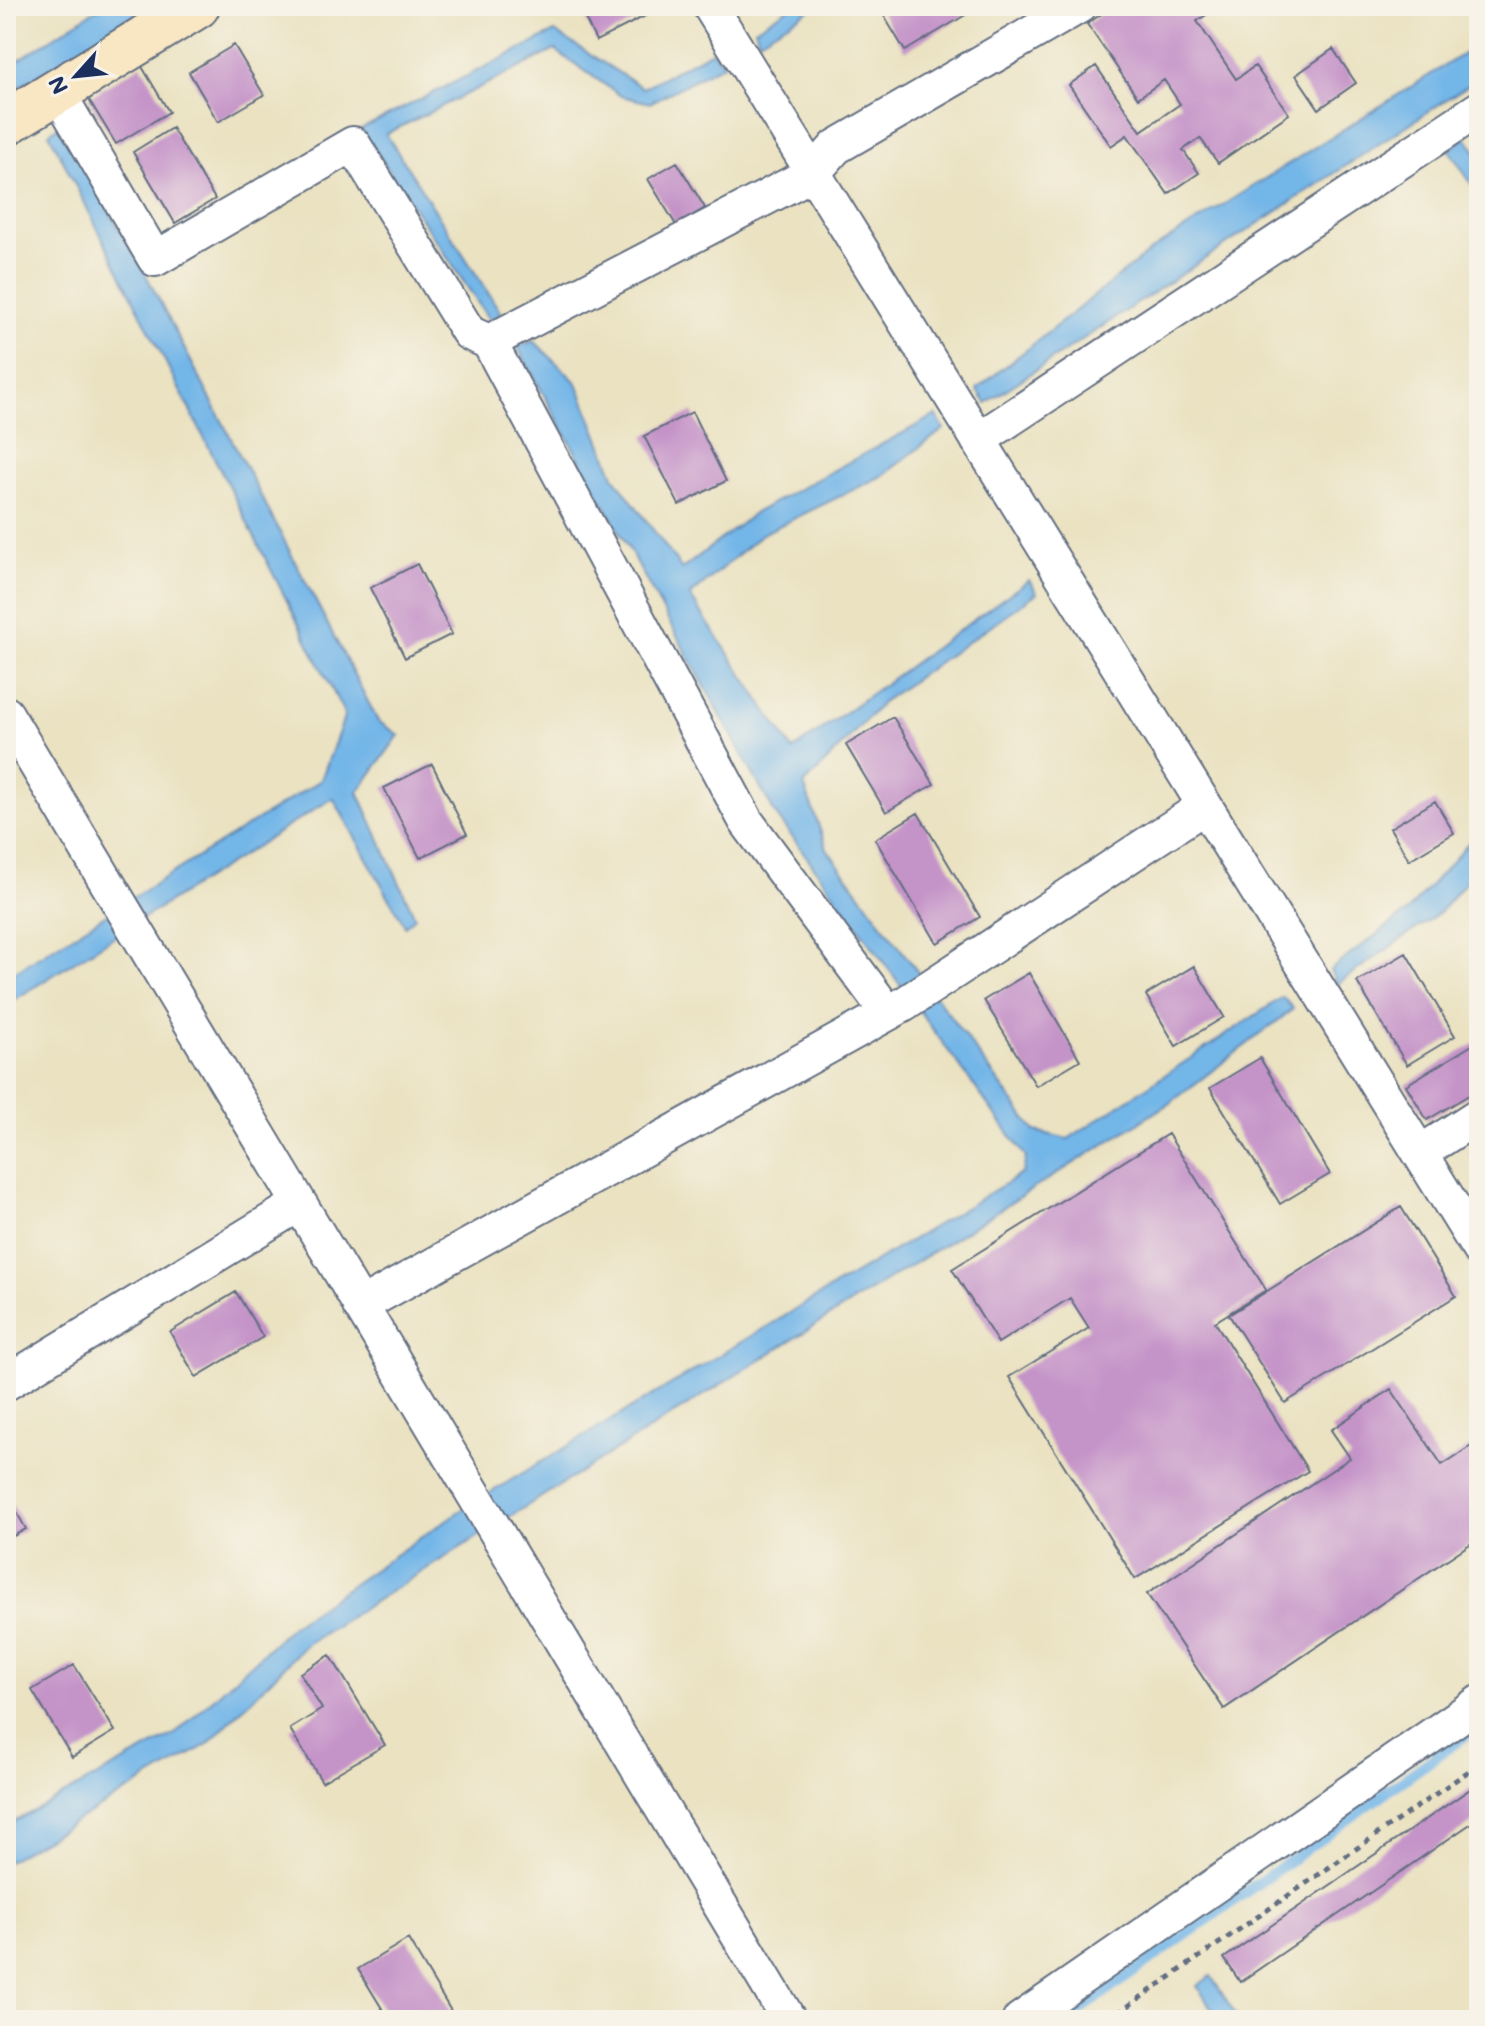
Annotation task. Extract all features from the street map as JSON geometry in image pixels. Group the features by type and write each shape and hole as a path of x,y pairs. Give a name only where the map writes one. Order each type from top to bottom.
{"street":[{"path":"6,123 197,6"},
{"path":"710,6 1479,1249"},
{"path":"489,342 813,173 836,147 1079,6"},
{"path":"57,91 155,259 353,144 469,333 489,342 746,821 895,1009"},
{"path":"978,440 1479,109"},
{"path":"6,714 789,2020"},
{"path":"360,1306 895,1009 1205,806"},
{"path":"1420,1153 1479,1115"},
{"path":"6,1383 299,1204"},
{"path":"1020,2020 1479,1703"}],"path":[{"path":"1108,2020 1479,1764"}],"water":[{"path":"102,6 149,6 6,95 6,68"},
{"path":"792,6 816,6 759,40 755,29"},
{"path":"555,32 643,88 712,51 724,64 650,103 621,96 555,50 386,134 501,313 490,321 361,129"},
{"path":"1479,44 1479,78 986,403 977,389 1153,249"},
{"path":"59,126 144,271 378,721 399,735 358,792 415,917 405,926 333,798 6,1005 6,977 321,780 345,715 49,133"},
{"path":"1466,137 1479,156 1479,195 1449,150"},
{"path":"534,341 577,383 615,478 682,569 756,512 936,415 944,429 882,476 762,534 690,596 793,750 1029,580 1037,593 884,701 804,785 827,849 1035,1131 1068,1139 1283,997 1293,1009 1170,1103 305,1645 208,1744 6,1862 6,1826 175,1734 294,1624 458,1512 1023,1173 1026,1157 774,812 517,346"},
{"path":"1479,831 1479,867 1439,913 1337,984 1330,970 1408,911"},
{"path":"1211,1976 1239,2020 1219,2020 1197,1986"}],"building":[{"path":"579,6 644,6 649,14 596,41"},
{"path":"878,6 962,6 967,14 905,51"},
{"path":"1113,6 1200,6 1206,15 1197,21 1236,79 1255,66 1289,114 1218,163 1200,138 1183,150 1199,173 1168,194 1127,135 1111,146 1069,85 1096,66 1141,131 1180,104 1164,80 1138,98 1087,24"},
{"path":"234,45 264,95 218,122 189,72"},
{"path":"1333,49 1356,83 1319,109 1296,75"},
{"path":"141,65 169,112 116,144 88,98"},
{"path":"172,128 215,199 175,223 133,152"},
{"path":"677,162 705,208 676,225 648,179"},
{"path":"692,412 726,481 679,505 644,436"},
{"path":"417,564 452,634 405,658 370,588"},
{"path":"893,717 934,784 886,812 846,745"},
{"path":"432,764 467,834 420,858 384,788"},
{"path":"1435,801 1454,833 1409,860 1390,828"},
{"path":"918,813 980,917 937,943 875,839"},
{"path":"1406,953 1455,1036 1407,1065 1357,982"},
{"path":"1194,966 1224,1017 1176,1046 1146,995"},
{"path":"1029,973 1080,1060 1036,1086 984,1000"},
{"path":"1479,1041 1479,1089 1427,1120 1406,1085"},
{"path":"1260,1058 1330,1174 1280,1204 1210,1088"},
{"path":"1168,1134 1266,1290 1215,1322 1308,1471 1135,1579 1009,1377 1089,1328 1070,1298 998,1343 952,1269"},
{"path":"1479,1147 1479,1170 1469,1153"},
{"path":"1401,1207 1456,1296 1285,1403 1229,1315"},
{"path":"236,1292 263,1337 196,1377 170,1332"},
{"path":"1391,1389 1442,1465 1479,1441 1479,1538 1224,1709 1147,1594 1350,1458 1331,1430"},
{"path":"6,1493 26,1529 6,1540"},
{"path":"330,1655 385,1745 322,1782 290,1729 322,1709 300,1673"},
{"path":"74,1665 115,1731 72,1757 32,1690"},
{"path":"1479,1783 1479,1818 1240,1982 1224,1958"},
{"path":"408,1939 454,2016 448,2020 389,2020 358,1969"}],"waterway":[{"path":"1066,2020 1479,1726"}]}
